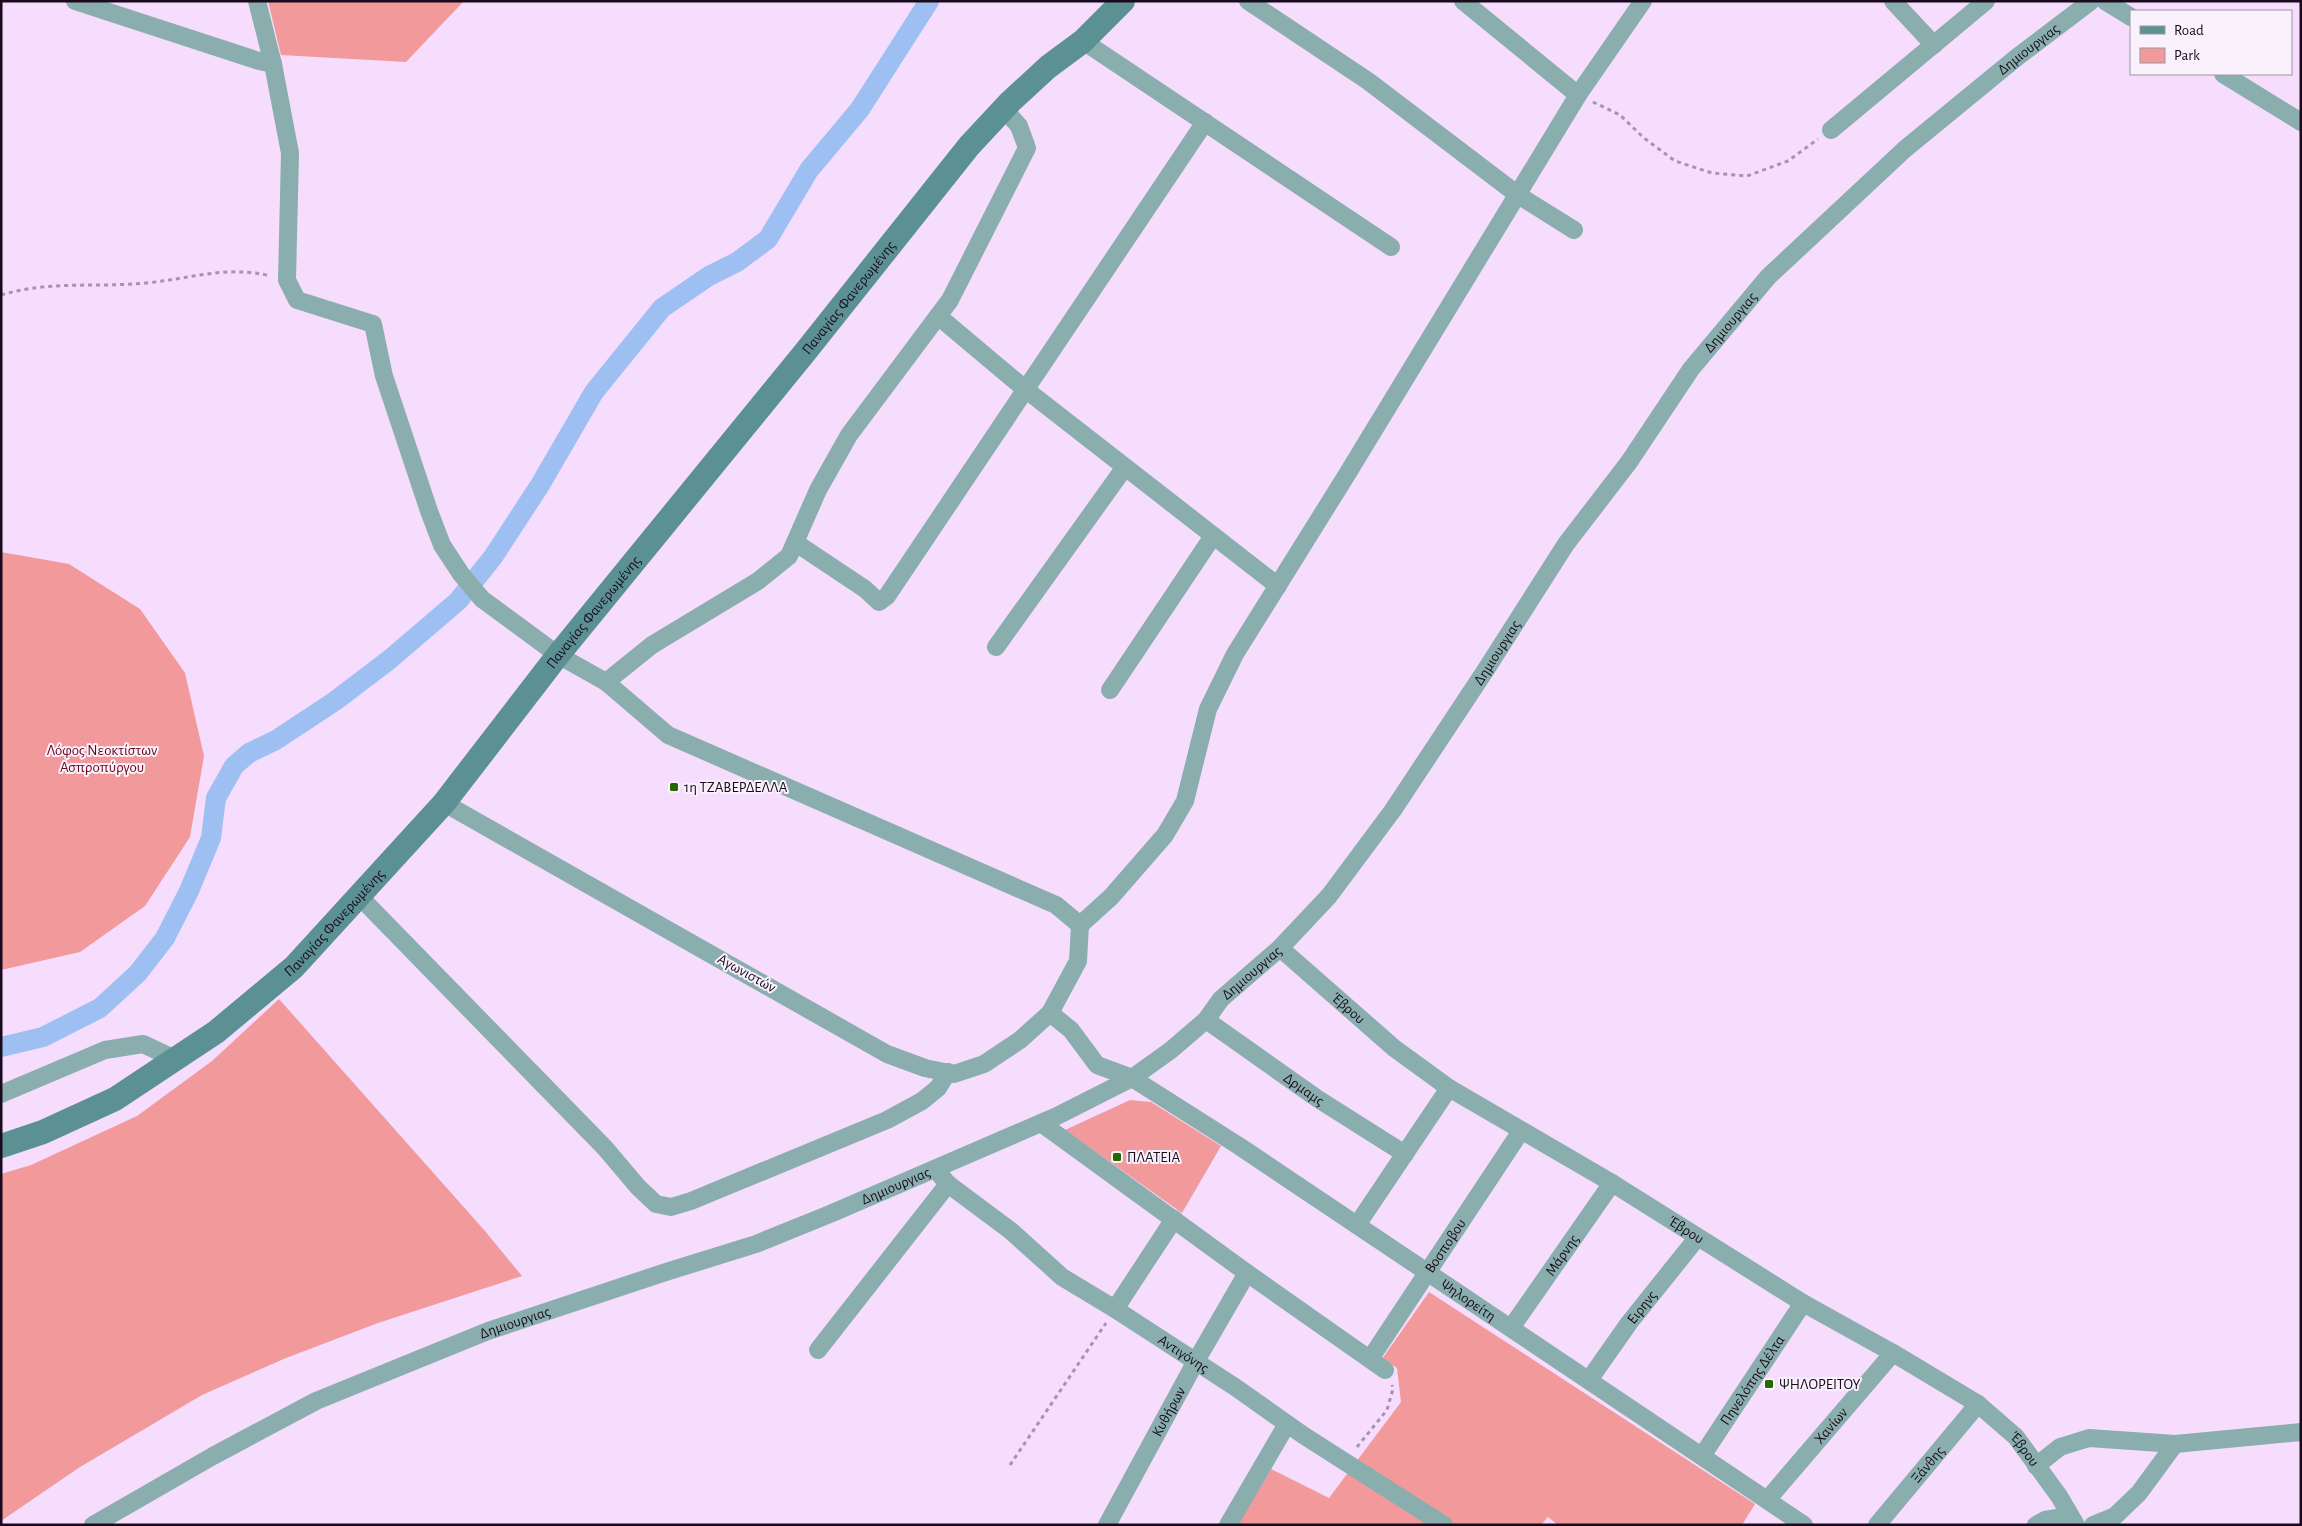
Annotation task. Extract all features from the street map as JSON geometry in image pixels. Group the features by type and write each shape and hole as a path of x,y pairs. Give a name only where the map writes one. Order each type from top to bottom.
{"main road":[{"name":"Παναγίας Φανερωμένης","path":"1,1146 43,1132 115,1098 216,1032 294,967 444,803 558,655 806,351 969,146 1048,67 1083,41 1123,1"}],"street":[{"path":"75,1 272,64"},
{"path":"257,1 290,153 287,280 297,300 373,324 384,376 442,545 461,574 482,599 558,655 606,682 668,735 1056,905 1080,924 1111,897 1170,827 1185,801 1208,709 1235,654 1578,95 1643,1"},
{"path":"1248,1 1368,81 1518,194 1574,230"},
{"path":"1463,1 1578,95"},
{"path":"1893,1 1934,44"},
{"path":"1831,130 1986,1"},
{"name":"Δημιουργιας","path":"93,1525 213,1456 316,1401 488,1331 756,1244 1041,1123 1132,1078 1171,1050 1206,1020 1222,999 1280,948 1329,896 1393,810 1566,544 1629,462 1691,369 1762,284 1905,149 2016,58 2091,1"},
{"path":"2105,1 2130,16"},
{"path":"1083,41 1391,247"},
{"path":"2225,75 2301,122"},
{"path":"606,682 652,645 758,581 789,556 818,490 849,435 950,300 1027,148 1019,126 1004,109"},
{"path":"796,543 865,588 879,602 886,596 1205,122"},
{"path":"938,316 1025,389 1278,586"},
{"path":"996,647 1125,467"},
{"path":"1110,690 1213,536"},
{"name":"Αγωνιστών","path":"444,803 887,1054 925,1068 954,1074 984,1064 1020,1040 1050,1013 1078,962 1080,924"},
{"path":"359,896 516,1054 605,1148 638,1187 656,1204 671,1207 691,1201 887,1120 922,1101 938,1088 948,1072"},
{"name":"Έβρου","path":"1280,948 1394,1048 1448,1088 1612,1183 1803,1303 1893,1353 1978,1404 2016,1438 2073,1520"},
{"name":"Ψηλορείτη","path":"1050,1013 1071,1030 1097,1065 1132,1078 1239,1146 1804,1525"},
{"name":"Δρμαμς","path":"1206,1020 1318,1099 1405,1154"},
{"path":"1,1094 106,1050 143,1044 175,1059"},
{"path":"1356,1225 1448,1088"},
{"path":"1041,1123 1247,1274 1385,1370"},
{"name":"Βοσποβου","path":"1370,1359 1521,1131"},
{"name":"Αντιγόνης","path":"935,1169 948,1184 1011,1231 1062,1277 1196,1361 1287,1424 1444,1525"},
{"name":"Μάρνης","path":"1511,1328 1612,1183"},
{"path":"818,1350 948,1184"},
{"path":"1115,1309 1174,1219"},
{"name":"Ειρηνς","path":"1589,1380 1629,1323 1697,1238"},
{"name":"Κυθήρων","path":"1107,1525 1196,1361 1247,1274"},
{"name":"Πηνελόπης Δέλτα","path":"1702,1456 1803,1303"},
{"name":"Χανίων","path":"1767,1500 1893,1353"},
{"name":"Ξάνθης","path":"1877,1525 1978,1404"},
{"path":"1228,1525 1287,1424"},
{"path":"2036,1466 2060,1447 2089,1438 2175,1444 2301,1432"},
{"path":"2093,1525 2115,1516 2139,1493 2175,1444"},
{"path":"2036,1525 2045,1520 2073,1520"}],"path":[{"path":"1578,95 1620,116 1644,138 1675,160 1712,173 1747,176 1788,160 1831,130"},
{"path":"1,295 65,284 146,283 217,272 264,274 287,280"},
{"path":"1010,1465 1115,1309"},
{"path":"1345,1461 1387,1410 1393,1388 1385,1370"}],"green space":[{"path":"268,1 464,1 406,62 281,55"},
{"name":"Λόφος Νεοκτίστων Ασπροπύργου","path":"1,552 69,564 140,609 185,673 204,756 190,837 145,906 80,952 1,970"},
{"path":"279,999 485,1231 522,1276 378,1323 286,1358 202,1395 80,1467 1,1521 1,1174 31,1165 137,1116 212,1061"},
{"path":"1130,1100 1151,1102 1221,1146 1182,1213 1065,1130"},
{"path":"1429,1292 1755,1504 1742,1525 1558,1525 1548,1517 1541,1525 1237,1525 1271,1469 1329,1498 1401,1402 1397,1368 1382,1359"}],"waterway":[{"path":"1,1047 43,1037 100,1008 138,973 165,938 189,891 211,838 216,798 234,766 249,753 276,740 335,701 389,660 458,601 493,557 540,485 594,392 662,308 709,276 737,262 768,239 809,170 860,109 929,1"}],"place":[{"name":"1η ΤΖΑΒΕΡΔΕΛΛΑ","path":"674,787"},
{"name":"ΠΛΑΤΕΙΑ","path":"1117,1157"},
{"name":"ΨΗΛΟΡΕΙΤΟΥ","path":"1769,1384"}]}
